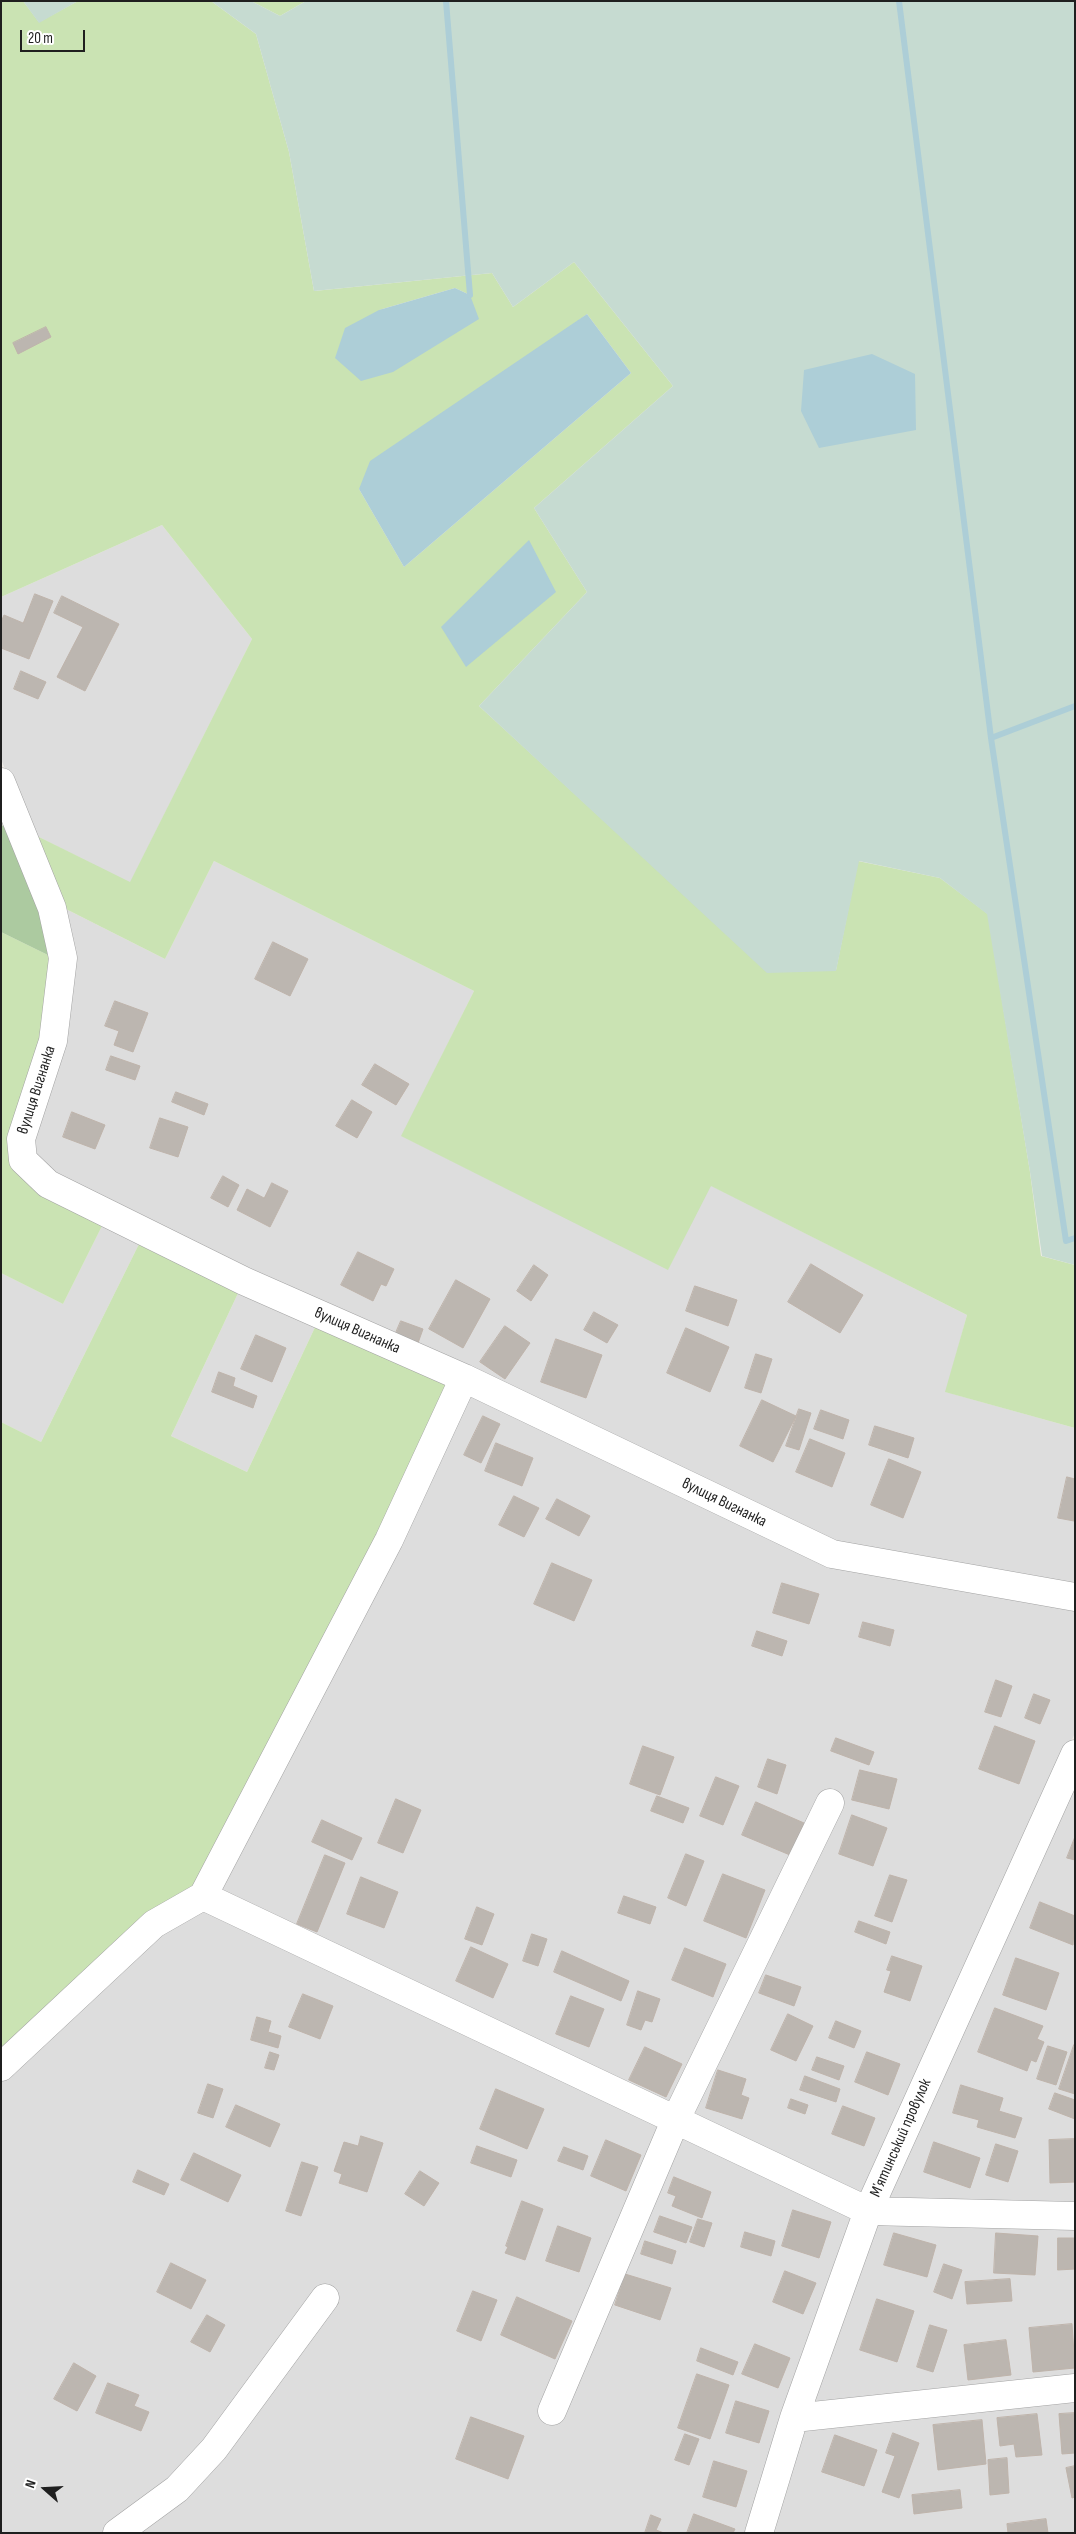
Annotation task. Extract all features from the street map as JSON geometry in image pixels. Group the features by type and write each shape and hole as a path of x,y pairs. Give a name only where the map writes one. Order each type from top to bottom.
{"street":[{"name":"вулиця Вигнанка","path":"1,782 52,908 63,958 53,1041 21,1139 23,1160 48,1184 226,1272 464,1378 832,1554 1075,1596"},
{"path":"1,2067 154,1924 203,1896 389,1540 464,1378"},
{"name":"Мʼятинський провулок","path":"759,2533 794,2418 868,2211 1075,1754"},
{"path":"552,2411 675,2122 830,1803"},
{"path":"203,1896 455,2014 675,2122 868,2211 1075,2216"},
{"path":"117,2533 177,2489 214,2449 326,2298"},
{"path":"794,2418 1075,2388"}],"shaded area":[{"path":"162,525 252,639 130,883 31,833 1,759 1,597"},
{"path":"214,861 474,991 402,1136 668,1269 710,1185 967,1315 946,1392 1075,1428 1075,1588 834,1546 53,1177 31,1156 30,1140 60,906 165,959"},
{"path":"104,1222 141,1240 41,1442 1,1422 1,1273 63,1304"},
{"path":"240,1289 317,1323 247,1472 171,1436"},
{"path":"467,1389 829,1563 1075,1605 1075,1733 860,2208 750,2533 1,2533 1,2078"},
{"path":"1075,1778 1075,2533 769,2533 877,2215"}],"green space":[{"path":"1,1 23,1 39,22 78,1 211,1 256,34 289,152 314,291 492,273 513,307 574,262 673,386 534,508 587,592 479,706 613,829 836,970 858,861 940,878 988,914 1030,1172 1041,1256 1075,1265 1075,1428 945,1392 967,1315 711,1186 668,1270 401,1136 474,991 214,861 165,959 60,906 31,833 130,882 252,639 162,525 1,597","holes":["455,288 470,295 379,310","587,314 631,373 404,567 359,489"]},
{"path":"23,1 78,1 39,23"},
{"path":"211,1 251,1 280,16 306,1 1075,1 1075,1265 1042,1256 987,914 940,878 859,861 836,971 767,973 479,706 587,592 534,508 673,386 574,262 513,307 492,273 314,291 289,152 256,34"},
{"path":"251,1 306,1 280,16"},
{"path":"1,825 12,829 54,958 1,932"},
{"path":"1,932 54,958 45,1039 12,1138 104,1222 63,1304 1,1273"},
{"path":"141,1240 240,1289 171,1436 247,1472 317,1323 453,1383 197,1891 1,2057 1,1422 41,1442"}],"water":[{"path":"455,288 470,295 479,319 393,372 361,381 335,358 345,328 379,310"},
{"path":"587,314 631,373 404,567 359,489 370,461"},
{"path":"872,354 915,374 916,430 819,448 801,411 804,370"},
{"path":"529,540 556,592 466,667 441,627"}],"building":[{"path":"46,327 51,337 18,354 13,343"},
{"path":"35,594 53,601 29,659 1,648 1,622 4,615 23,623"},
{"path":"62,596 119,624 85,691 57,677 83,627 54,613"},
{"path":"21,671 46,682 38,699 14,689"},
{"path":"273,942 308,959 290,996 255,979"},
{"path":"115,1001 148,1013 133,1052 114,1045 119,1031 105,1026"},
{"path":"111,1056 140,1066 135,1080 106,1070"},
{"path":"375,1064 409,1084 396,1105 362,1085"},
{"path":"176,1092 208,1104 204,1115 172,1102"},
{"path":"352,1100 372,1112 357,1138 336,1126"},
{"path":"72,1112 105,1125 95,1149 63,1137"},
{"path":"160,1118 188,1127 178,1157 150,1148"},
{"path":"223,1176 239,1185 228,1207 211,1198"},
{"path":"272,1183 288,1191 270,1227 237,1210 247,1189 264,1198"},
{"path":"358,1252 394,1269 386,1286 381,1284 373,1301 341,1285"},
{"path":"811,1264 863,1295 840,1333 788,1302"},
{"path":"534,1265 548,1275 531,1301 517,1291"},
{"path":"456,1280 490,1299 463,1348 429,1329"},
{"path":"695,1286 737,1300 728,1326 686,1311"},
{"path":"594,1312 618,1325 607,1343 584,1330"},
{"path":"401,1321 423,1329 418,1343 395,1335"},
{"path":"505,1326 530,1343 505,1379 480,1362"},
{"path":"686,1328 729,1347 710,1392 667,1373"},
{"path":"256,1335 286,1348 272,1382 241,1369"},
{"path":"556,1339 602,1355 586,1398 541,1382"},
{"path":"756,1354 772,1359 761,1393 745,1388"},
{"path":"219,1372 235,1378 233,1386 257,1396 253,1408 212,1392"},
{"path":"762,1400 796,1416 773,1462 740,1446"},
{"path":"799,1409 811,1413 799,1450 786,1446"},
{"path":"821,1410 849,1420 843,1439 814,1429"},
{"path":"483,1416 500,1424 481,1463 464,1455"},
{"path":"875,1426 914,1438 908,1458 869,1445"},
{"path":"810,1439 845,1453 832,1487 796,1472"},
{"path":"496,1443 533,1458 522,1486 485,1471"},
{"path":"889,1459 921,1472 903,1518 871,1505"},
{"path":"1067,1477 1075,1479 1074,1521 1058,1518"},
{"path":"514,1496 539,1508 524,1537 499,1525"},
{"path":"557,1499 590,1516 579,1536 546,1519"},
{"path":"552,1563 592,1580 574,1621 534,1604"},
{"path":"782,1583 819,1594 809,1624 773,1613"},
{"path":"863,1622 894,1630 890,1646 859,1637"},
{"path":"757,1631 787,1641 782,1656 752,1646"},
{"path":"996,1680 1012,1686 1001,1717 985,1712"},
{"path":"1034,1694 1050,1700 1040,1724 1025,1718"},
{"path":"995,1726 1035,1741 1019,1784 979,1769"},
{"path":"836,1738 874,1752 869,1765 831,1751"},
{"path":"643,1746 674,1757 660,1795 630,1784"},
{"path":"768,1759 786,1765 777,1794 758,1787"},
{"path":"860,1770 897,1779 889,1809 852,1800"},
{"path":"716,1777 739,1786 723,1825 700,1816"},
{"path":"657,1796 689,1808 683,1823 651,1811"},
{"path":"396,1799 421,1810 403,1853 378,1843"},
{"path":"756,1802 804,1823 790,1855 742,1835"},
{"path":"852,1815 887,1828 873,1866 839,1854"},
{"path":"322,1820 362,1838 352,1860 312,1842"},
{"path":"1075,1837 1075,1860 1067,1858"},
{"path":"686,1854 704,1861 686,1906 668,1898"},
{"path":"325,1855 345,1863 317,1932 297,1924"},
{"path":"723,1874 765,1890 746,1938 704,1921"},
{"path":"890,1875 907,1880 892,1922 875,1916"},
{"path":"361,1877 398,1892 384,1928 347,1914"},
{"path":"624,1896 656,1907 650,1924 618,1913"},
{"path":"1040,1902 1075,1916 1073,1945 1030,1928"},
{"path":"477,1907 494,1914 482,1945 465,1939"},
{"path":"859,1921 890,1932 886,1944 855,1932"},
{"path":"532,1934 547,1939 538,1966 523,1961"},
{"path":"471,1947 508,1964 493,1998 456,1981"},
{"path":"685,1948 726,1964 713,1997 672,1980"},
{"path":"562,1951 629,1981 621,2001 554,1972"},
{"path":"892,1956 922,1966 910,2001 884,1992 891,1971 887,1970"},
{"path":"1016,1958 1059,1973 1046,2010 1003,1995"},
{"path":"766,1975 801,1987 794,2006 759,1993"},
{"path":"638,1991 660,1999 652,2022 645,2020 641,2030 627,2025"},
{"path":"303,1994 333,2006 320,2039 289,2027"},
{"path":"571,1996 604,2009 589,2047 556,2034"},
{"path":"995,2008 1043,2026 1037,2039 1044,2042 1036,2062 1031,2060 1027,2071 978,2052"},
{"path":"788,2014 813,2026 796,2061 771,2050"},
{"path":"257,2017 271,2021 268,2032 281,2036 278,2048 251,2040"},
{"path":"836,2021 861,2031 854,2048 829,2038"},
{"path":"1048,2046 1067,2052 1056,2085 1037,2079"},
{"path":"1075,2046 1075,2094 1059,2089"},
{"path":"645,2047 682,2064 666,2097 629,2080"},
{"path":"270,2052 279,2055 274,2070 265,2068"},
{"path":"867,2052 900,2064 888,2095 855,2082"},
{"path":"817,2057 844,2066 839,2080 812,2070"},
{"path":"718,2070 746,2079 741,2095 749,2098 742,2119 706,2108"},
{"path":"805,2076 840,2089 836,2102 800,2090"},
{"path":"208,2084 223,2089 213,2118 198,2113"},
{"path":"961,2085 1003,2098 999,2111 1022,2118 1015,2138 977,2127 979,2120 953,2113"},
{"path":"496,2089 544,2109 527,2149 480,2129"},
{"path":"1055,2093 1075,2100 1075,2119 1049,2109"},
{"path":"791,2099 808,2105 805,2114 788,2108"},
{"path":"236,2105 280,2124 270,2147 226,2127"},
{"path":"843,2106 875,2118 864,2146 832,2134"},
{"path":"361,2136 383,2143 367,2192 339,2183 342,2174 334,2171 344,2142 358,2146"},
{"path":"1075,2139 1075,2182 1050,2183 1049,2140"},
{"path":"606,2140 641,2155 626,2191 591,2176"},
{"path":"934,2142 980,2158 970,2188 924,2172"},
{"path":"996,2144 1018,2151 1008,2182 986,2175"},
{"path":"477,2146 517,2160 511,2177 471,2163"},
{"path":"564,2147 588,2156 583,2170 558,2161"},
{"path":"194,2153 241,2175 228,2202 181,2180"},
{"path":"302,2162 318,2167 301,2216 286,2211"},
{"path":"138,2170 169,2184 164,2195 133,2182"},
{"path":"420,2171 439,2183 424,2206 405,2194"},
{"path":"674,2177 711,2192 702,2218 672,2206 676,2196 668,2193"},
{"path":"522,2201 543,2209 525,2260 505,2253"},
{"path":"793,2210 831,2222 819,2258 782,2246"},
{"path":"660,2216 692,2227 686,2243 654,2232"},
{"path":"698,2219 712,2223 704,2247 690,2242"},
{"path":"558,2226 591,2238 579,2272 546,2261"},
{"path":"745,2232 775,2241 771,2256 741,2247"},
{"path":"894,2233 936,2245 927,2277 884,2265"},
{"path":"996,2233 1038,2236 1035,2275 994,2273"},
{"path":"1058,2238 1075,2238 1075,2269 1058,2270"},
{"path":"645,2241 676,2251 672,2264 641,2254"},
{"path":"171,2263 206,2280 191,2309 157,2292"},
{"path":"944,2264 962,2270 952,2299 934,2292"},
{"path":"785,2271 816,2283 803,2314 773,2302"},
{"path":"625,2274 671,2288 660,2320 615,2305"},
{"path":"1010,2279 1012,2301 967,2304 965,2282"},
{"path":"473,2291 497,2300 481,2341 457,2331"},
{"path":"517,2297 572,2321 555,2359 501,2335"},
{"path":"877,2299 914,2311 897,2362 860,2350"},
{"path":"207,2315 225,2325 210,2352 191,2342"},
{"path":"1072,2324 1075,2368 1033,2372 1029,2328"},
{"path":"930,2325 947,2330 933,2372 917,2367"},
{"path":"1006,2340 1011,2375 968,2380 964,2345"},
{"path":"755,2344 790,2358 778,2388 742,2374"},
{"path":"701,2348 738,2362 733,2375 697,2361"},
{"path":"74,2363 96,2376 77,2411 54,2399"},
{"path":"697,2374 729,2385 710,2439 678,2428"},
{"path":"108,2383 139,2395 134,2406 149,2412 141,2431 96,2413"},
{"path":"736,2401 769,2411 759,2443 726,2433"},
{"path":"1075,2413 1075,2453 1062,2454 1059,2414"},
{"path":"1037,2414 1042,2455 1016,2457 1014,2444 1000,2446 997,2418"},
{"path":"471,2417 524,2436 508,2479 456,2459"},
{"path":"982,2420 986,2464 938,2470 933,2425"},
{"path":"893,2433 919,2443 899,2498 882,2492 895,2456 886,2453"},
{"path":"685,2434 699,2439 689,2465 675,2460"},
{"path":"835,2435 877,2450 864,2486 822,2472"},
{"path":"1007,2458 1009,2493 990,2495 988,2460"},
{"path":"714,2461 747,2471 736,2507 703,2497"},
{"path":"1075,2466 1075,2497 1072,2498 1066,2468"},
{"path":"960,2490 962,2508 914,2514 912,2495"},
{"path":"694,2514 735,2529 733,2533 687,2533"},
{"path":"651,2515 661,2519 656,2530 664,2533 645,2533"},
{"path":"1046,2519 1048,2533 1008,2533 1007,2524"}],"waterway":[{"path":"446,1 470,295"},
{"path":"899,1 991,738 1066,1241 1075,1238"},
{"path":"991,738 1075,706"}]}
